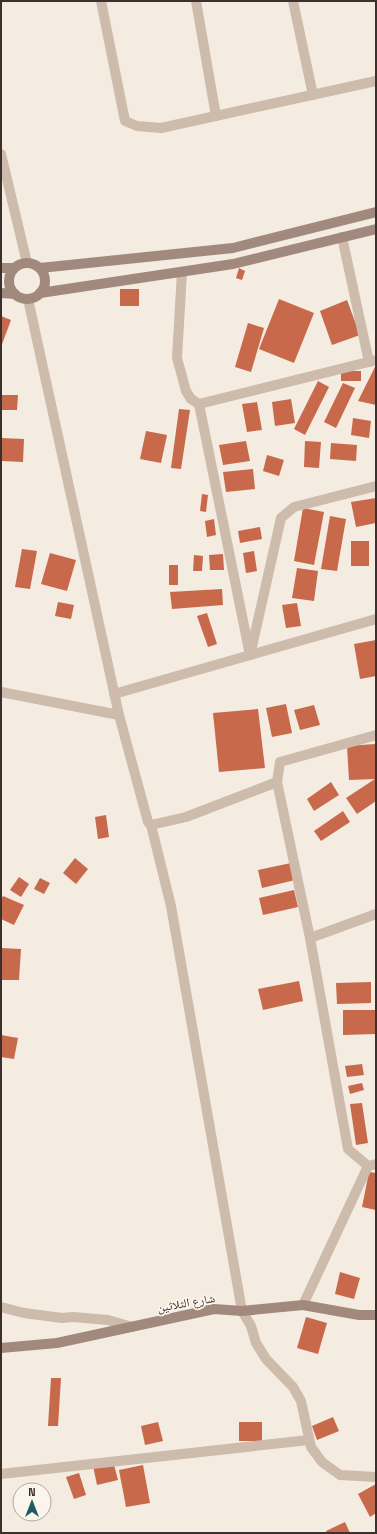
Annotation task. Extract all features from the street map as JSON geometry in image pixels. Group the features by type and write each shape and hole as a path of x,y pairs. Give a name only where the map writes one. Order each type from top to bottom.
{"street":[{"path":"101,1 125,122 137,126 161,128 376,81"},
{"path":"196,1 216,116"},
{"path":"293,1 313,95"},
{"path":"1,154 27,263"},
{"path":"40,268 233,248 376,212"},
{"path":"40,293 233,264 376,229"},
{"path":"182,272 177,358 186,391 191,400 199,404 373,361 342,237"},
{"path":"272,238 276,253"},
{"path":"27,263 34,264 40,268 44,274 45,281 44,288 40,293 28,299 21,298 15,294 9,281 14,268 20,264 27,263"},
{"path":"1,268 14,268"},
{"path":"1,293 15,294"},
{"path":"28,299 114,694 148,822 151,825 171,906 242,1311 251,1326 256,1343 266,1359 293,1387 300,1401 311,1447 322,1462 340,1475 376,1477"},
{"path":"199,404 250,655"},
{"path":"250,655 281,518 294,507 376,486"},
{"path":"114,694 376,619"},
{"path":"1,692 119,715"},
{"path":"303,1305 372,1165 348,1149 310,938 277,782 280,762 376,735"},
{"path":"151,825 186,817 277,782"},
{"path":"310,938 376,914"},
{"name":"شارع الثلاثين","path":"1,1348 57,1342 214,1309 242,1311 303,1305 360,1315 376,1315"},
{"path":"1,1307 24,1313 62,1318 73,1317 108,1320 132,1327"},
{"path":"1,1474 309,1440"}],"building":[{"path":"239,268 245,271 242,280 236,278"},
{"path":"120,289 139,289 139,306 120,306"},
{"path":"279,299 314,313 294,363 259,349"},
{"path":"347,300 360,335 332,345 320,311"},
{"path":"1,316 11,320 1,347"},
{"path":"248,323 264,328 251,372 235,367"},
{"path":"376,365 376,405 358,401"},
{"path":"341,371 361,371 361,381 341,381"},
{"path":"318,381 329,387 305,435 294,429"},
{"path":"343,383 355,388 336,428 324,422"},
{"path":"1,395 18,395 17,410 1,410"},
{"path":"291,399 295,423 275,426 272,402"},
{"path":"257,402 262,430 247,432 242,404"},
{"path":"179,409 190,410 181,469 171,468"},
{"path":"353,418 371,421 369,438 351,435"},
{"path":"146,431 167,435 161,463 140,459"},
{"path":"1,438 24,439 23,462 1,461"},
{"path":"246,441 250,461 223,465 219,445"},
{"path":"305,441 321,442 319,468 304,467"},
{"path":"331,443 357,445 356,461 330,459"},
{"path":"267,455 284,460 279,476 263,471"},
{"path":"253,469 255,489 226,492 223,472"},
{"path":"202,494 208,495 206,512 200,511"},
{"path":"376,498 376,523 356,527 351,502"},
{"path":"303,508 324,512 314,565 294,561"},
{"path":"330,516 346,519 337,571 321,569"},
{"path":"214,519 216,535 207,537 205,521"},
{"path":"260,527 262,539 240,543 238,531"},
{"path":"351,541 369,541 369,566 351,566"},
{"path":"22,549 37,551 30,589 15,587"},
{"path":"254,551 257,571 246,573 243,553"},
{"path":"50,553 76,560 67,591 41,584"},
{"path":"223,554 224,570 210,570 209,555"},
{"path":"194,555 203,556 202,571 193,571"},
{"path":"169,565 178,565 178,585 169,585"},
{"path":"297,568 318,571 314,601 292,598"},
{"path":"222,589 223,605 172,609 170,592"},
{"path":"58,602 74,605 71,619 55,616"},
{"path":"297,603 301,626 286,628 282,605"},
{"path":"207,613 217,644 208,647 197,616"},
{"path":"376,640 376,676 360,679 354,644"},
{"path":"286,704 292,733 272,737 266,708"},
{"path":"314,705 320,725 300,730 294,710"},
{"path":"258,709 265,768 219,772 213,713"},
{"path":"375,744 376,801 357,814 346,798 375,779 349,780 347,746"},
{"path":"331,782 339,795 314,811 307,799"},
{"path":"343,811 350,822 321,841 314,831"},
{"path":"106,815 109,837 98,839 95,817"},
{"path":"75,858 88,869 76,884 63,873"},
{"path":"291,863 295,880 262,888 258,870"},
{"path":"19,877 29,884 21,897 10,890"},
{"path":"40,878 50,883 44,894 34,889"},
{"path":"294,890 298,907 263,915 259,898"},
{"path":"3,896 24,905 14,925 1,919 1,900"},
{"path":"1,948 21,949 19,980 1,980"},
{"path":"299,981 303,1001 263,1010 258,989"},
{"path":"371,982 371,1003 337,1004 336,983"},
{"path":"343,1010 376,1010 376,1034 343,1035"},
{"path":"1,1035 18,1038 14,1059 1,1057"},
{"path":"362,1064 364,1075 347,1077 345,1066"},
{"path":"362,1083 364,1090 350,1094 348,1086"},
{"path":"362,1103 368,1143 356,1145 350,1104"},
{"path":"369,1172 376,1173 376,1210 362,1207"},
{"path":"340,1272 360,1278 354,1299 335,1294"},
{"path":"306,1317 327,1323 318,1354 297,1348"},
{"path":"51,1378 61,1378 58,1426 48,1426"},
{"path":"333,1417 339,1431 317,1440 312,1426"},
{"path":"158,1422 163,1441 145,1445 141,1426"},
{"path":"239,1422 262,1422 262,1441 239,1441"},
{"path":"113,1461 118,1480 97,1485 93,1466"},
{"path":"143,1465 150,1503 126,1507 119,1470"},
{"path":"79,1473 86,1495 74,1499 66,1477"},
{"path":"376,1484 376,1513 370,1517 358,1494"},
{"path":"345,1522 350,1533 327,1533 326,1531"}]}
